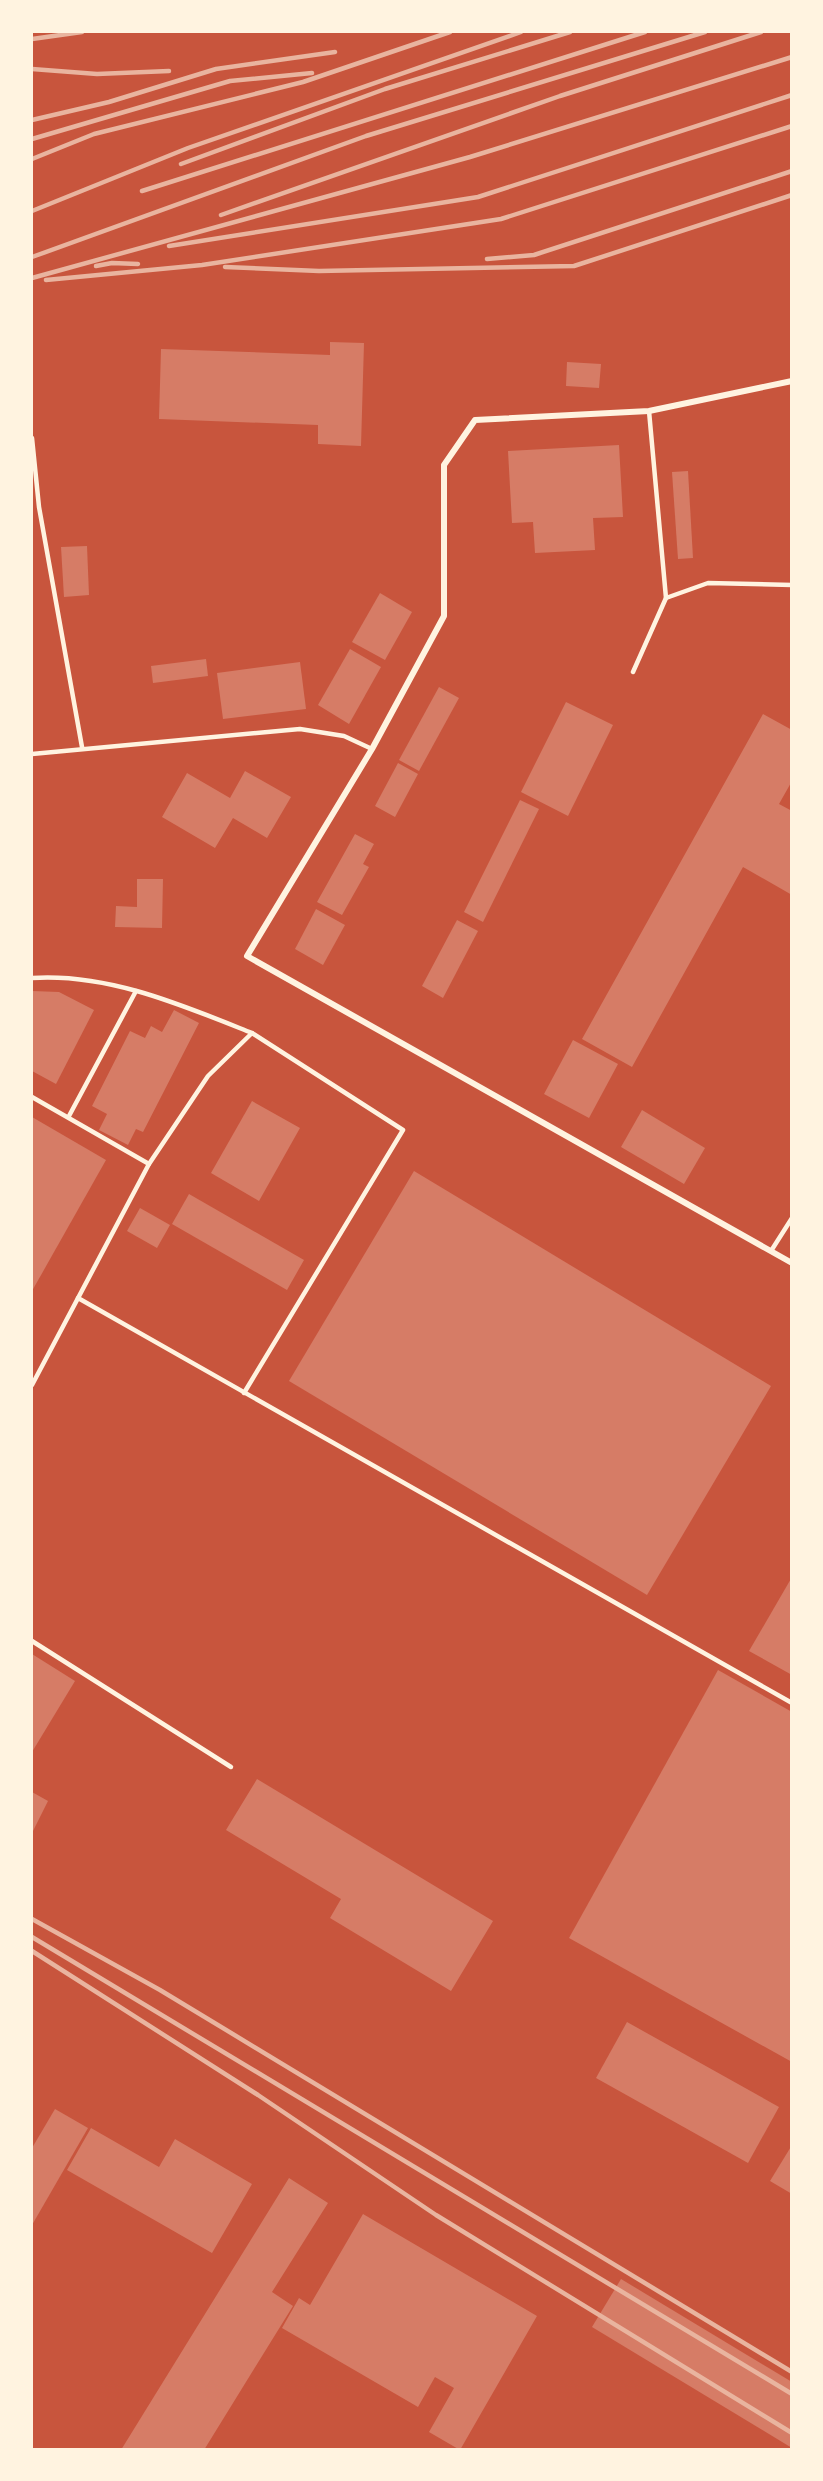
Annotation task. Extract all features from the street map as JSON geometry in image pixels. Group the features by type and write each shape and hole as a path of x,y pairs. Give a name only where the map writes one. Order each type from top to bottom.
{"street":[{"path":"792,381 649,411 475,420 444,465 444,616 372,749 247,956 792,1263"}],"lane":[{"path":"633,672 666,598 649,411"},
{"path":"32,438 39,507 82,747"},
{"path":"666,598 708,583 792,585"},
{"path":"32,754 82,747 300,729 344,736 372,749"},
{"path":"32,978 63,976 136,991 185,1006 252,1033 403,1130 244,1393"},
{"path":"69,1116 136,991"},
{"path":"32,1385 34,1376 78,1298 148,1164 208,1076 252,1033"},
{"path":"32,1097 69,1116 148,1164"},
{"path":"771,1251 792,1218"},
{"path":"78,1298 792,1703"},
{"path":"32,1641 231,1767"}],"building":[{"path":"330,342 364,343 361,446 318,444 318,425 159,419 161,349 330,355"},
{"path":"567,362 601,364 599,388 566,386"},
{"path":"619,445 623,517 593,518 595,550 535,553 533,522 512,523 508,451"},
{"path":"688,471 693,558 678,559 672,472"},
{"path":"87,546 89,595 64,597 61,547"},
{"path":"380,593 412,612 385,660 352,642"},
{"path":"350,649 381,667 349,724 318,705"},
{"path":"206,659 208,676 153,683 151,666"},
{"path":"300,662 306,709 223,719 217,673"},
{"path":"439,687 459,698 419,771 399,760"},
{"path":"566,702 613,725 568,816 521,792"},
{"path":"763,714 792,730 792,781 779,804 792,811 792,895 743,867 632,1067 582,1039"},
{"path":"398,763 418,774 395,817 375,806"},
{"path":"245,771 291,797 267,838 233,818 215,848 162,817 187,773 230,798"},
{"path":"520,800 539,809 483,922 464,912"},
{"path":"355,834 374,844 363,864 369,867 342,915 317,902"},
{"path":"137,879 163,879 162,928 115,927 116,906 137,907"},
{"path":"316,909 345,925 323,965 295,949"},
{"path":"457,920 478,931 443,998 422,986"},
{"path":"32,991 59,992 94,1010 56,1084 32,1071"},
{"path":"174,1010 199,1023 143,1132 136,1129 128,1145 99,1130 107,1114 92,1106 130,1031 145,1038 151,1026 162,1032"},
{"path":"573,1040 618,1064 589,1118 544,1094"},
{"path":"252,1101 300,1128 259,1201 211,1173"},
{"path":"642,1110 705,1148 684,1184 621,1147"},
{"path":"32,1117 106,1160 32,1291"},
{"path":"414,1171 771,1386 647,1595 289,1381"},
{"path":"189,1194 304,1260 287,1290 172,1224"},
{"path":"140,1208 170,1225 157,1248 127,1231"},
{"path":"792,1577 792,1675 749,1651"},
{"path":"32,1654 75,1681 32,1752"},
{"path":"718,1670 792,1712 792,2062 569,1938"},
{"path":"257,1779 493,1921 451,1991 330,1918 341,1899 226,1830"},
{"path":"32,1792 48,1801 32,1833"},
{"path":"627,2022 779,2107 748,2163 596,2078"},
{"path":"55,2109 88,2128 32,2225 32,2148"},
{"path":"91,2128 159,2167 175,2139 252,2184 212,2253 67,2170"},
{"path":"792,2145 792,2194 770,2181"},
{"path":"289,2178 328,2203 272,2292 293,2306 204,2450 121,2450"},
{"path":"363,2214 537,2316 460,2450 429,2432 454,2388 435,2377 418,2407 282,2328 299,2298 310,2305"},
{"path":"621,2279 792,2382 792,2448 592,2327"}],"railway":[{"path":"32,39 82,32"},
{"path":"32,159 94,134 303,82 450,32"},
{"path":"32,211 188,148 521,32"},
{"path":"181,164 385,89 570,32"},
{"path":"142,191 645,32"},
{"path":"32,257 366,136 705,32"},
{"path":"221,215 560,96 761,32"},
{"path":"32,120 109,102 216,69 335,52"},
{"path":"32,278 470,157 792,57"},
{"path":"32,69 97,74 169,71"},
{"path":"32,139 230,81 312,73"},
{"path":"169,246 478,197 792,95"},
{"path":"46,280 202,265 501,219 792,126"},
{"path":"487,259 534,255 792,171"},
{"path":"225,267 319,271 574,266 792,195"},
{"path":"96,266 112,263 138,264"},
{"path":"32,1919 160,1990 792,2372"},
{"path":"32,1937 792,2394"},
{"path":"32,1951 258,2095 436,2215 792,2433"}]}
